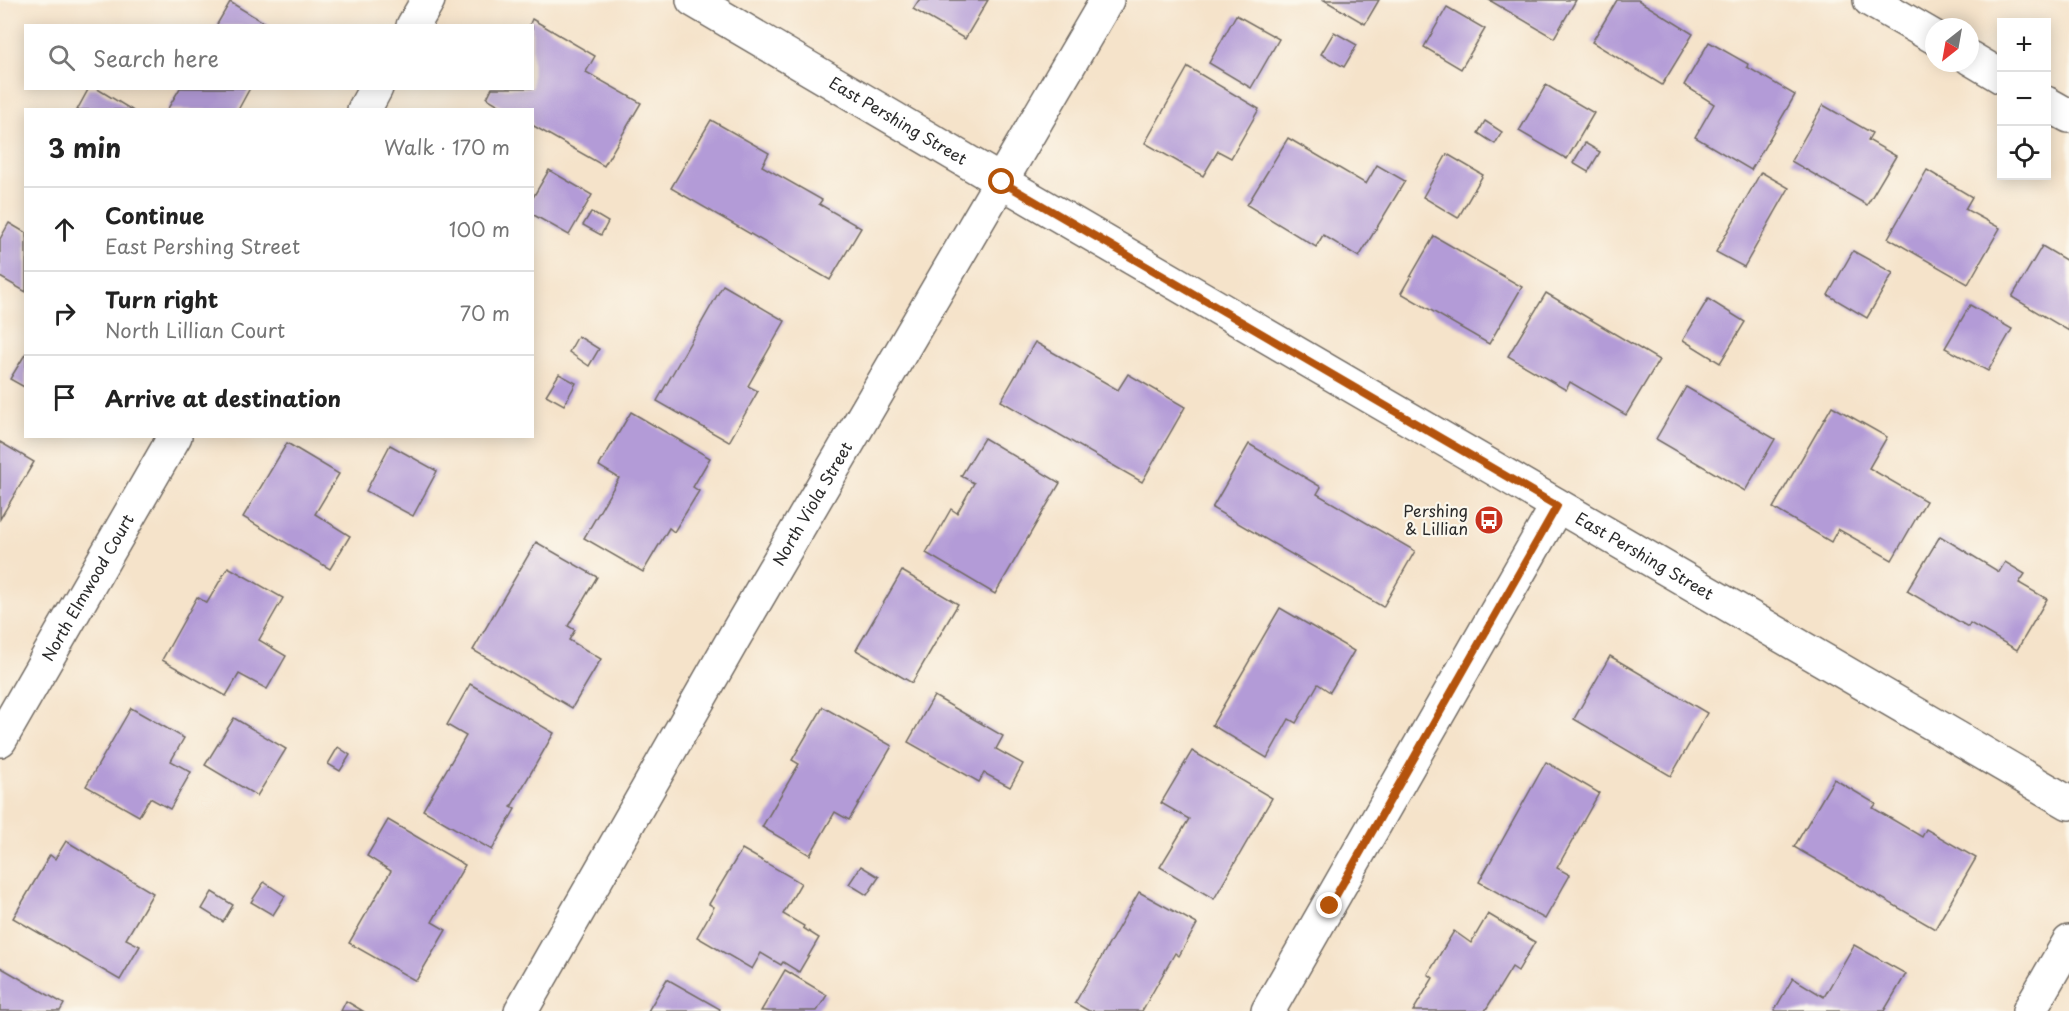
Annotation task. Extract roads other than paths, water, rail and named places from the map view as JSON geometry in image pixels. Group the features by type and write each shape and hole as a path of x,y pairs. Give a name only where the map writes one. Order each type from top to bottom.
{"street":[{"path":"414,24 428,0"},
{"name":"East Pershing Street","path":"693,0 2069,803"},
{"name":"North Viola Street","path":"522,1011 735,636 1107,0"},
{"path":"1870,0 1925,32"},
{"path":"1979,64 1997,75"},
{"path":"365,108 375,90"},
{"path":"2051,106 2069,116"},
{"name":"North Elmwood Court","path":"0,740 174,438"},
{"path":"1268,1011 1557,506"},
{"path":"2029,1011 2069,942"}],"place":[{"name":"Pershing & Lillian","path":"1489,520"}]}
